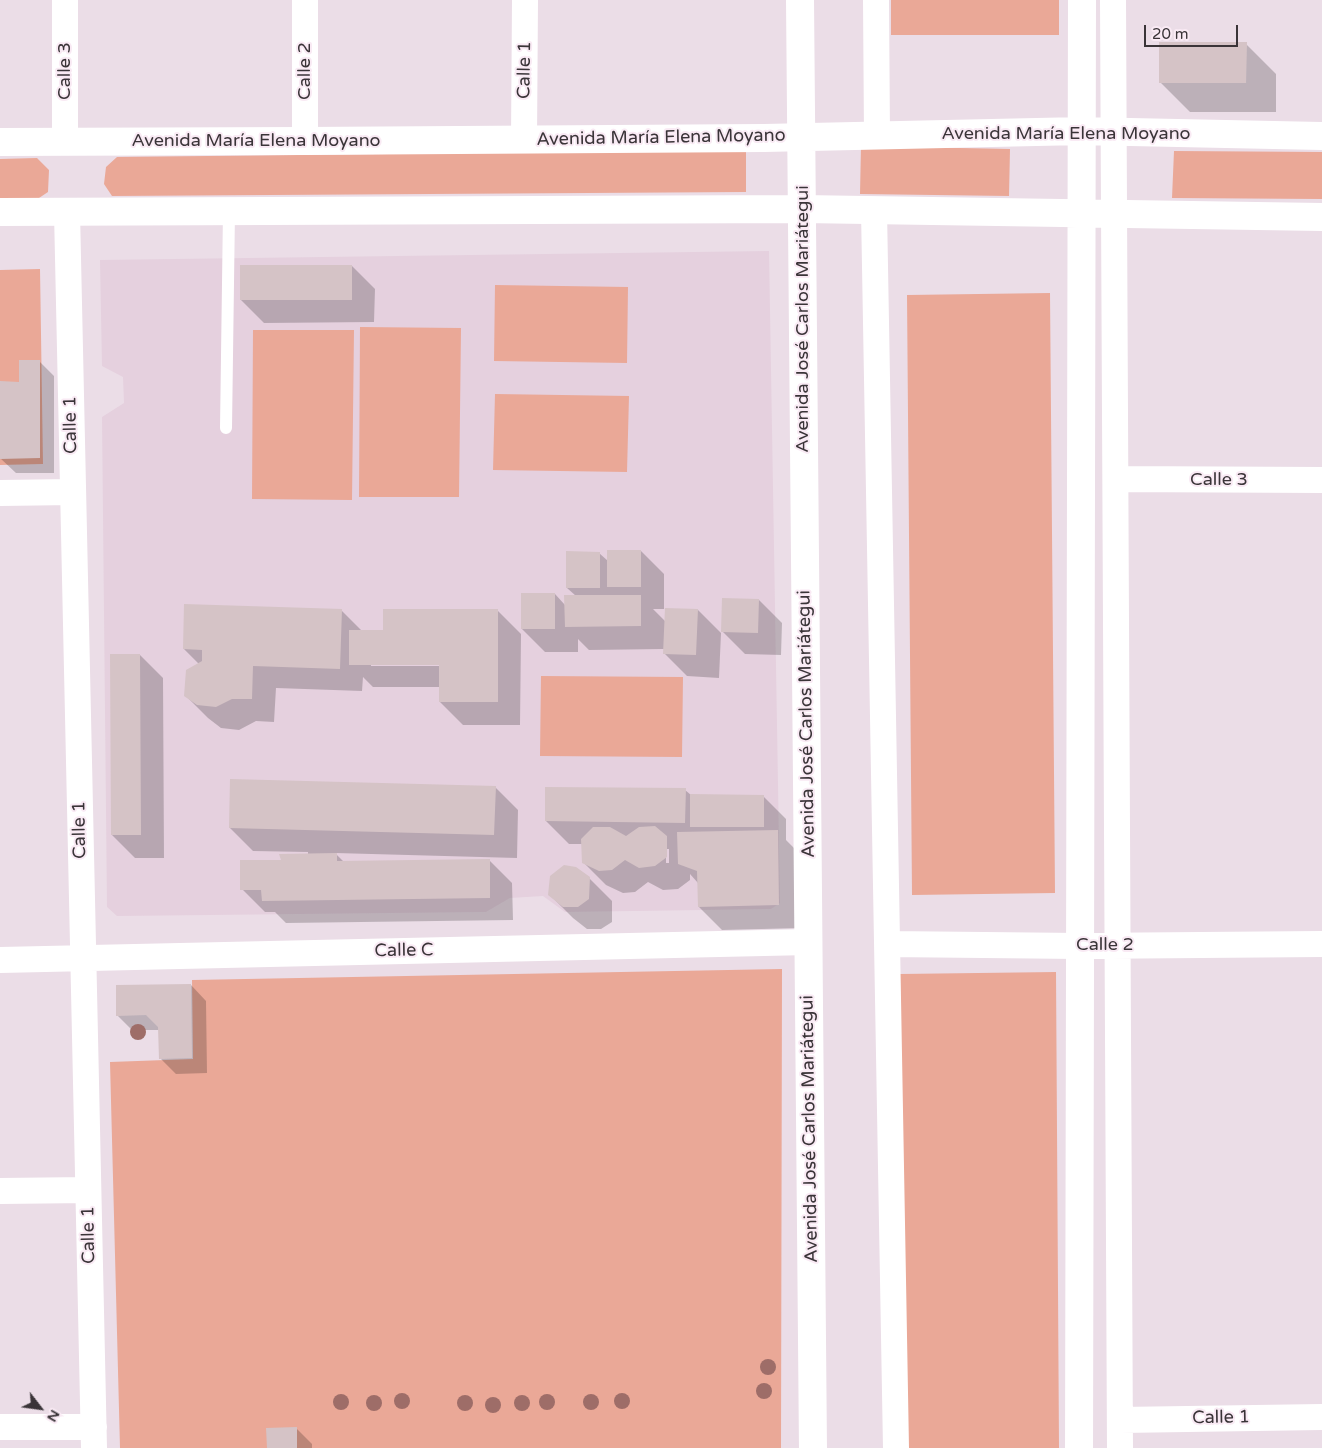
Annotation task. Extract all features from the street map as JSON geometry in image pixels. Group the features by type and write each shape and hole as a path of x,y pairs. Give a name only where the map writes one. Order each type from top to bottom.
{"street":[{"name":"Calle 3","path":"65,0 65,142"},
{"name":"Calle 2","path":"305,0 305,141"},
{"name":"Calle 1","path":"524,140 525,0"},
{"name":"Avenida José Carlos Mariátegui","path":"800,0 814,1448"},
{"path":"876,0 877,136"},
{"path":"1079,1448 1082,0"},
{"path":"1113,0 1120,1448"},
{"name":"Avenida María Elena Moyano","path":"0,142 524,140 877,136 1082,131 1322,136"},
{"path":"0,212 802,209 1322,217"},
{"path":"874,210 896,1448"},
{"name":"Calle 1","path":"67,212 94,1437"},
{"name":"Calle 3","path":"1116,479 1322,480"},
{"path":"0,493 73,492"},
{"name":"Calle C","path":"0,960 809,942"},
{"name":"Calle 2","path":"888,944 1080,946 1322,944"},
{"path":"0,1191 88,1190"},
{"name":"Calle 1","path":"1120,1420 1322,1417"},
{"path":"0,1427 94,1437"}],"lane":[{"path":"226,428 230,212"}],"shaded area":[{"path":"891,0 1059,0 1059,35 891,35"},
{"path":"861,146 1010,149 1009,196 860,194"},
{"path":"746,150 746,192 112,196 104,184 106,167 117,157"},
{"path":"1174,151 1322,152 1322,199 1172,198"},
{"path":"37,158 49,170 48,192 36,200 0,200 0,159"},
{"path":"769,251 780,903 771,909 565,912 543,896 510,898 486,912 117,916 107,907 102,417 124,403 123,377 102,366 100,260"},
{"path":"40,269 43,464 0,465 0,270"},
{"path":"495,285 628,287 627,363 494,361"},
{"path":"1050,293 1055,893 912,895 907,295"},
{"path":"360,327 461,328 459,497 359,497"},
{"path":"253,330 354,330 352,500 252,499"},
{"path":"495,394 629,396 627,472 493,470"},
{"path":"541,676 683,677 682,757 540,756"},
{"path":"782,969 781,1448 120,1448 110,1062 193,1059 192,980"},
{"path":"1056,972 1059,1448 903,1448 900,974"}],"building":[{"path":"1159,42 1247,42 1246,83 1159,83"},
{"path":"240,265 352,265 352,300 240,300"},
{"path":"19,360 40,360 40,458 0,459 0,381 19,382"},
{"path":"607,550 641,550 641,587 607,587"},
{"path":"566,551 600,552 600,588 566,588"},
{"path":"521,593 555,593 555,629 521,629"},
{"path":"564,595 641,595 641,626 565,627"},
{"path":"722,598 759,599 758,633 721,632"},
{"path":"184,604 342,609 340,669 253,666 252,699 232,699 216,707 197,705 184,696 186,670 202,661 202,650 183,649"},
{"path":"665,608 698,609 696,655 663,654"},
{"path":"383,609 498,609 498,702 439,702 439,665 349,665 349,630 383,630"},
{"path":"110,654 140,654 141,835 111,835"},
{"path":"230,779 496,786 494,835 229,828"},
{"path":"545,787 686,788 685,823 545,821"},
{"path":"690,794 764,795 764,827 690,827"},
{"path":"655,826 667,836 667,857 655,866 639,868 625,860 612,870 599,871 582,863 581,839 593,827 610,827 626,836 639,827"},
{"path":"778,830 779,905 698,907 697,871 678,864 677,832"},
{"path":"337,853 337,861 490,859 490,898 262,901 261,890 240,890 240,860 281,860 279,854"},
{"path":"564,865 576,867 590,877 589,899 578,907 563,907 548,895 550,876"},
{"path":"191,984 192,1058 159,1059 158,1027 146,1015 116,1016 116,985"},
{"path":"297,1427 297,1448 267,1448 266,1428"}]}
